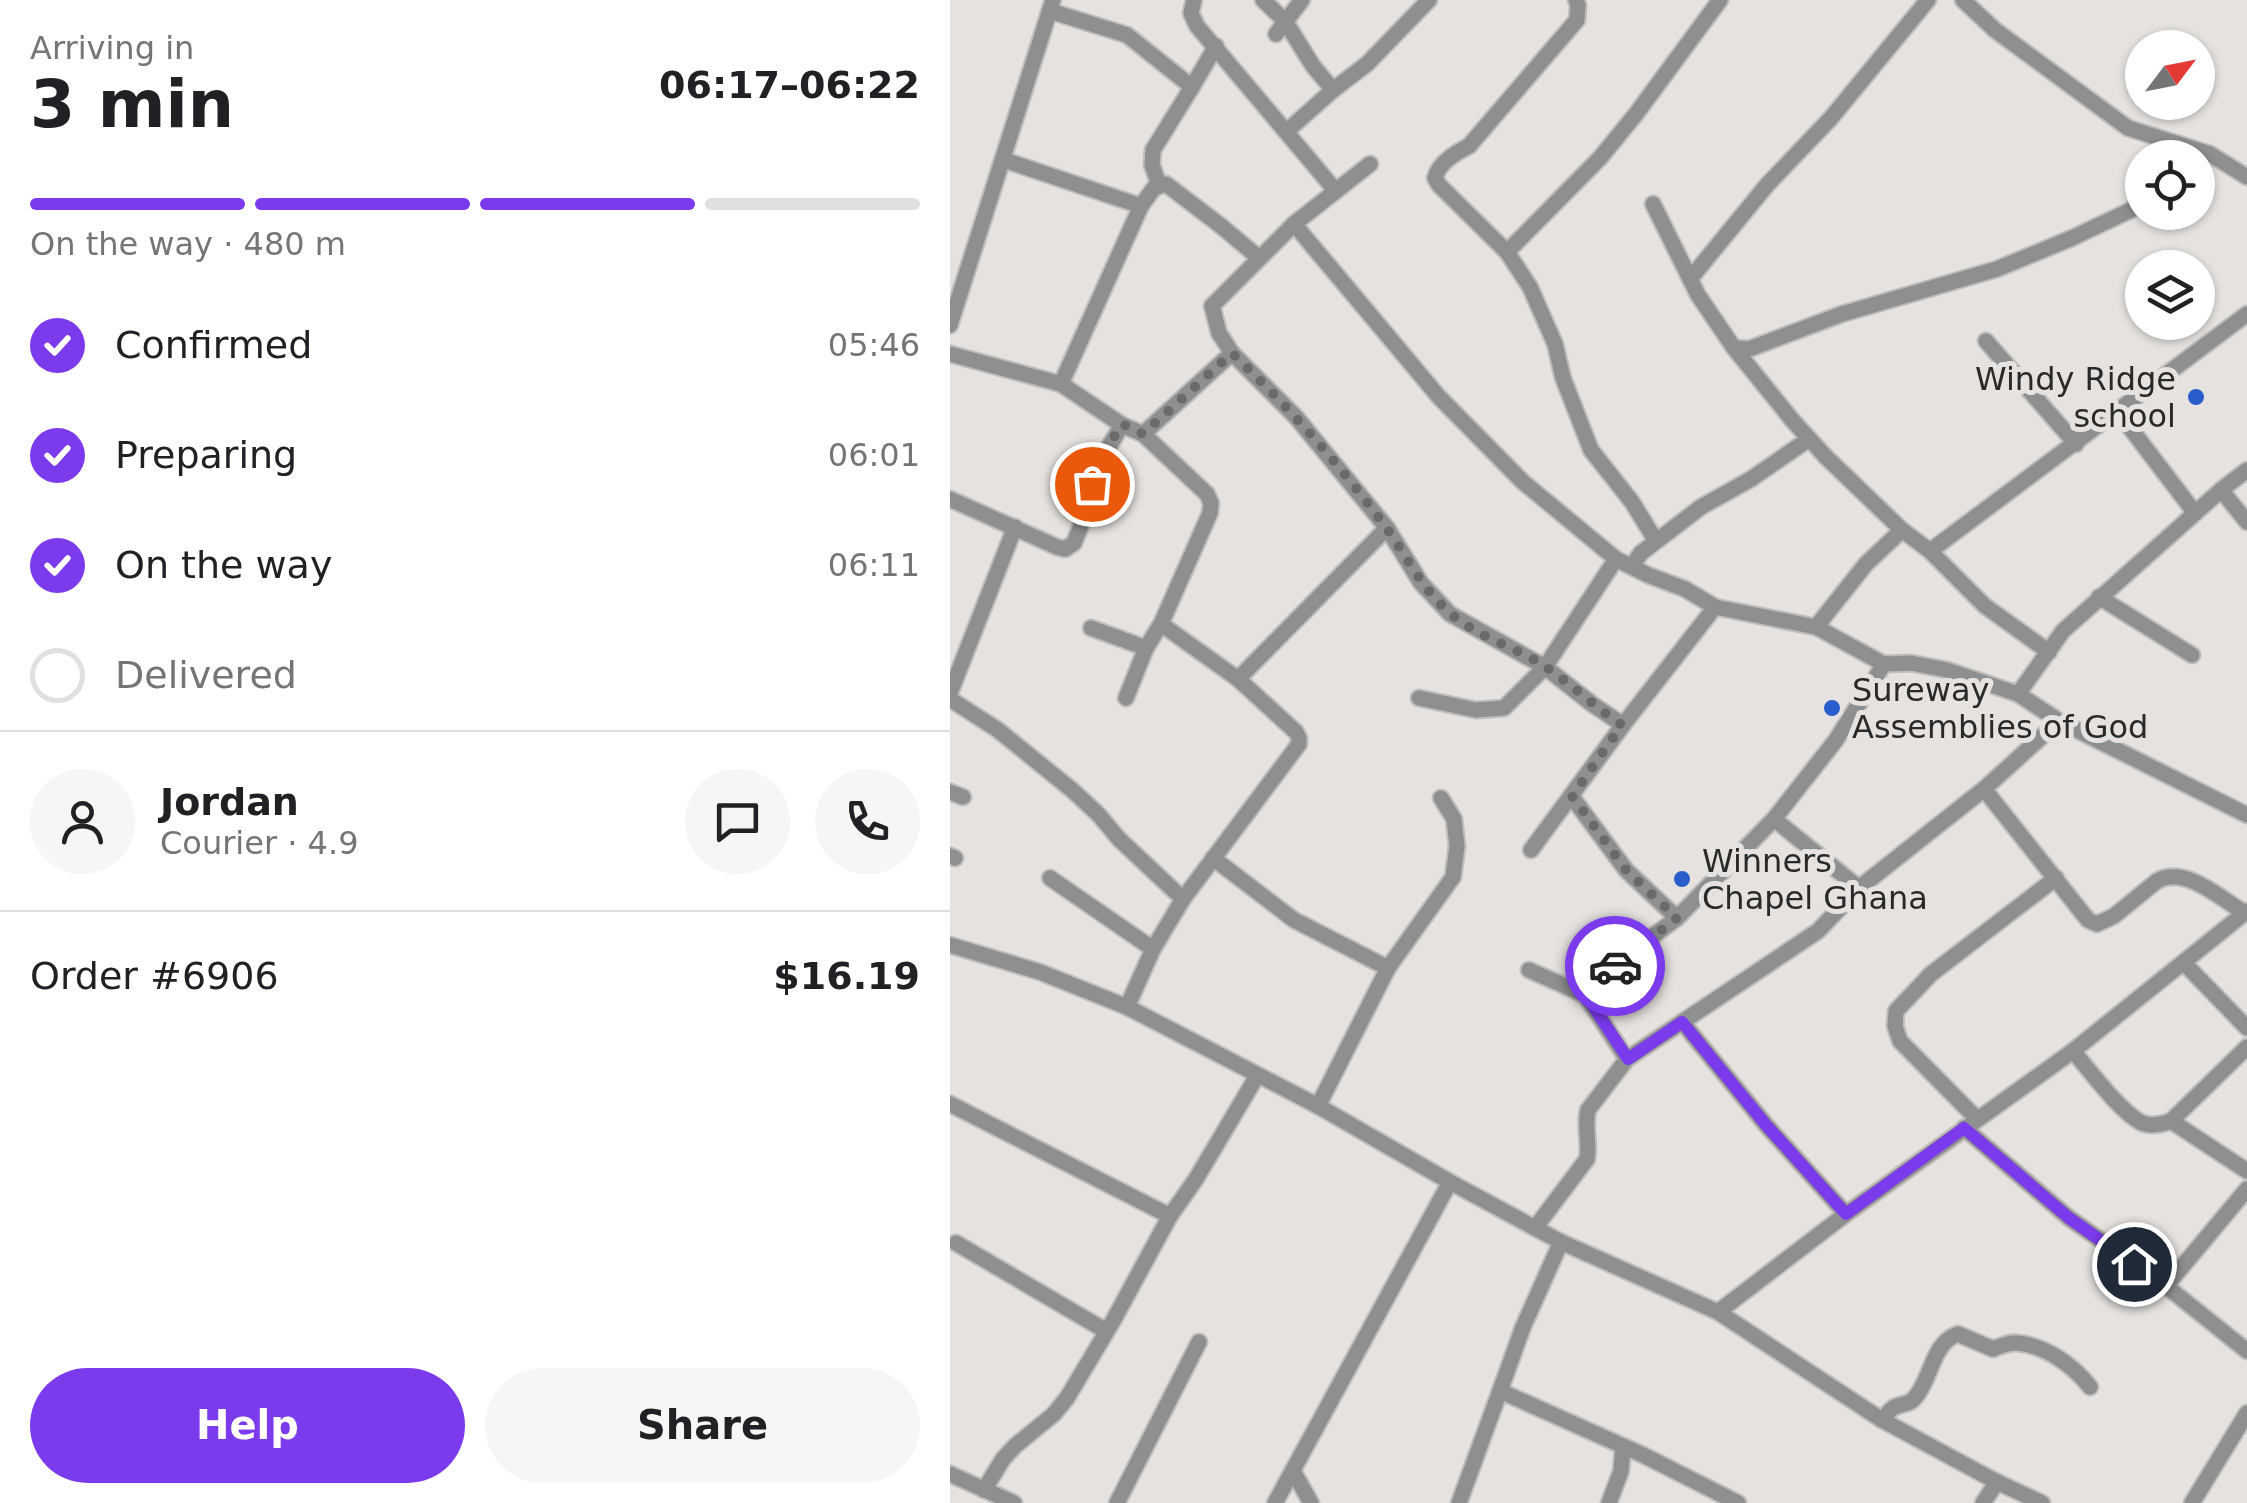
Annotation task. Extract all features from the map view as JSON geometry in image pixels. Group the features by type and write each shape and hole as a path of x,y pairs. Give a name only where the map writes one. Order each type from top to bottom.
{"street":[{"path":"1194,0 1191,13 1197,26 1335,190"},
{"path":"1263,0 1280,28 1332,90"},
{"path":"1280,28 1302,0"},
{"path":"1286,131 1379,53 1429,0"},
{"path":"1576,0 1577,20 1469,146 1452,156 1435,178 1507,252 1530,287 1555,344 1563,378 1592,450 1656,541"},
{"path":"1507,252 1600,158 1720,0"},
{"path":"1690,279 1767,184 1831,118 1928,0"},
{"path":"1963,0 1995,30 2128,128 2155,140"},
{"path":"950,325 1052,5 1127,34 1192,87"},
{"path":"1159,185 1152,165 1153,150 1216,46"},
{"path":"2215,157 2247,177"},
{"path":"1004,160 1141,206"},
{"path":"1370,164 1294,224 1212,306 1219,333 1232,353 1296,417 1386,528 1421,582 1450,614 1546,667 1622,725"},
{"path":"1062,384 1141,206 1154,188 1166,184 1258,258"},
{"path":"1653,204 1698,295 1734,348 1809,439 1902,530 1930,550 1984,606 2049,652"},
{"path":"1734,348 1748,348 1842,314 1998,269 2125,213"},
{"path":"1294,224 1439,397 1523,482 1616,558 1686,589 1715,607 1816,627 1884,664 1911,662 1947,670 2018,694 2059,720 2247,815"},
{"path":"1930,550 2247,314"},
{"path":"1986,341 2076,444"},
{"path":"1143,434 1232,353"},
{"path":"950,354 1062,384 1143,434 1207,494 1210,514 1126,698"},
{"path":"2118,412 2195,513"},
{"path":"950,499 1066,549 1074,543 1088,504 1092,473 1122,424"},
{"path":"1632,566 1641,552 1700,507 1766,470 1809,439"},
{"path":"2018,694 2063,630 2247,470"},
{"path":"2221,490 2247,522"},
{"path":"1015,527 950,696 1072,790 1183,899"},
{"path":"1238,679 1386,528"},
{"path":"1816,627 1866,564 1902,530"},
{"path":"1419,698 1476,710 1496,710 1511,703 1546,667 1616,558"},
{"path":"2099,597 2192,655"},
{"path":"1531,850 1715,607"},
{"path":"1127,1007 1153,948 1183,899 1299,744 1296,732 1238,679 1161,624"},
{"path":"1091,628 1146,648"},
{"path":"1585,994 1593,981 1677,918 1774,819 1836,740 1884,664"},
{"path":"1535,1228 1587,1159 1588,1110 1628,1059 1818,931 1859,888 1984,790 2059,720"},
{"path":"1718,1312 1846,1214 2074,1052 2246,912 2190,879 2174,876 2165,877 2114,916 2097,924 2088,920 1984,790"},
{"path":"1572,796 1626,870 1677,918"},
{"path":"1318,1106 1388,968 1453,877 1458,846 1454,819 1441,798"},
{"path":"1774,819 1859,888"},
{"path":"1213,858 1294,920 1388,968"},
{"path":"1050,878 1153,948"},
{"path":"2056,878 1932,974 1896,1011 1894,1026 1900,1041 1970,1124 2069,1218 2166,1286 2247,1351"},
{"path":"950,945 1040,972 1127,1007 1318,1106 1561,1242 1718,1312 1882,1420 2042,1503"},
{"path":"2184,963 2247,1028"},
{"path":"1529,970 1585,994 1628,1059"},
{"path":"1682,1022 1766,1125 1846,1214"},
{"path":"2074,1052 2127,1112 2142,1124 2159,1126 2171,1122 2247,1047"},
{"path":"984,1490 1003,1458 1067,1398 1170,1216 1257,1076"},
{"path":"950,1104 1170,1216"},
{"path":"2171,1122 2247,1171"},
{"path":"1275,1503 1450,1182"},
{"path":"2166,1286 2247,1188"},
{"path":"1459,1503 1523,1327 1561,1242"},
{"path":"956,1243 1106,1330"},
{"path":"1882,1420 1894,1407 1908,1404 1919,1393 1941,1345 1958,1334 1994,1349 2020,1343 2046,1352 2078,1371 2090,1387"},
{"path":"1117,1503 1200,1342"},
{"path":"1500,1391 1738,1503"},
{"path":"2192,1503 2247,1413"},
{"path":"1609,1503 1622,1471 1624,1447"},
{"path":"1622,1471 1642,1455"},
{"path":"1293,1471 1312,1503"},
{"path":"950,1474 1014,1503"},
{"path":"1982,1503 1997,1482"}],"way so far":[{"path":"1092,484 1092,473 1122,424 1143,434 1232,353 1296,417 1386,528 1421,582 1450,614 1546,667 1622,725 1572,796 1626,870 1677,918 1615,966"}],"place":[{"name":"Windy Ridge school","path":"2196,397"},
{"name":"Sureway Assemblies of God","path":"1832,708"},
{"name":"Winners Chapel Ghana","path":"1682,879"}],"route":[{"path":"1615,966 1593,981 1585,994 1628,1059 1682,1022 1766,1125 1846,1214 1964,1128 2069,1218 2134,1264"}]}
